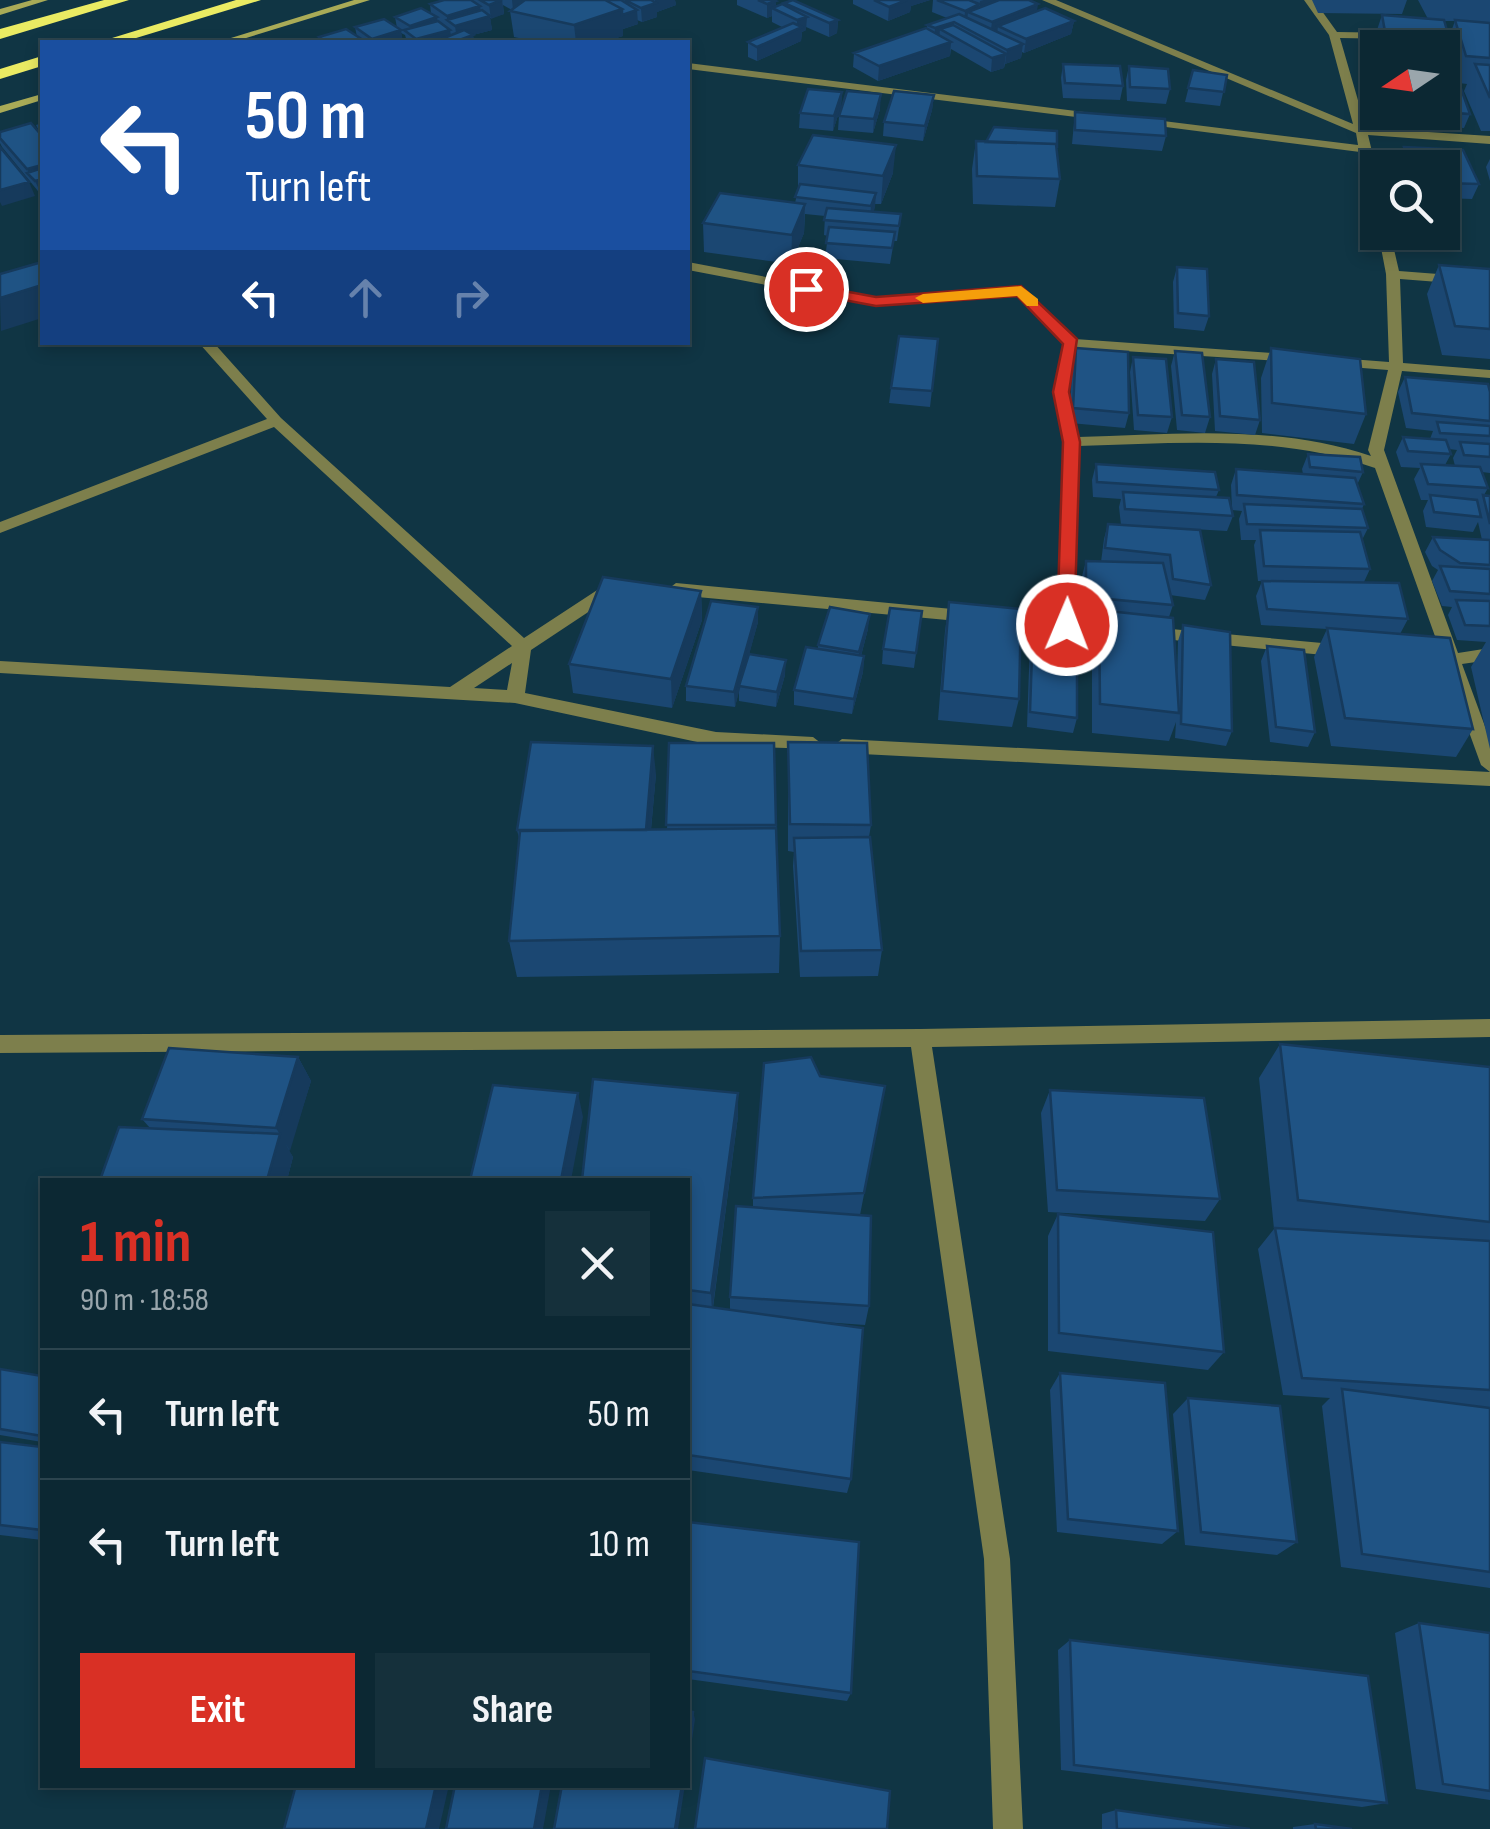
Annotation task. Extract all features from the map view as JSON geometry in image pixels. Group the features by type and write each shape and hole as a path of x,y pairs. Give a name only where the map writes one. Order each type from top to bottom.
{"highway":[{"path":"0,34 122,0"},
{"path":"114,40 253,0"},
{"path":"0,74 40,63"}],"street":[{"path":"0,12 43,0"},
{"path":"231,40 365,0"},
{"path":"1048,0 1360,130"},
{"path":"1309,0 1334,35 1360,126"},
{"path":"1334,35 1360,35"},
{"path":"690,66 1107,117"},
{"path":"0,110 40,98"},
{"path":"1127,120 1365,149 1361,130 1490,140"},
{"path":"1388,250 1393,274 1396,366 1376,450 1490,765"},
{"path":"690,266 876,302 1021,291 1071,343 1490,374"},
{"path":"1393,274 1490,282"},
{"path":"1067,625 1071,442 1061,392 1071,343"},
{"path":"208,345 276,421 523,647"},
{"path":"0,528 276,421"},
{"path":"1071,442 1218,439 1304,444 1346,450 1382,465"},
{"path":"454,693 618,584 638,586"},
{"path":"657,588 1355,652"},
{"path":"514,697 523,647"},
{"path":"1413,657 1452,660 1490,654"},
{"path":"0,667 514,697 716,739 1490,779"},
{"path":"0,1044 920,1038 1490,1028"},
{"path":"920,1038 997,1559 1008,1829"}],"building":[{"path":"471,0 480,6 447,16 430,4"},
{"path":"525,0 605,0 622,9 574,25 510,11"},
{"path":"605,0 621,0 637,10 622,15 622,9"},
{"path":"625,0 651,0 656,3 641,8"},
{"path":"793,0 838,20 829,23 784,3"},
{"path":"874,0 907,0 889,7"},
{"path":"937,0 969,0 979,4 965,11"},
{"path":"999,0 1029,0 1038,4 992,22 968,12"},
{"path":"782,4 807,17 797,20 772,8"},
{"path":"421,8 437,17 410,26 395,17"},
{"path":"1045,8 1074,21 1026,39 998,26"},
{"path":"482,10 490,16 455,26 447,20"},
{"path":"959,14 1023,44 1007,50 954,22 935,28 927,25"},
{"path":"1382,15 1444,20 1447,30 1385,30"},
{"path":"384,19 401,30 372,39 355,27"},
{"path":"1455,20 1490,23 1490,58 1466,56"},
{"path":"438,21 450,30 416,39 404,30"},
{"path":"793,23 802,27 757,47 748,42"},
{"path":"953,25 1006,54 992,58 940,29"},
{"path":"926,28 951,42 879,66 854,53"},
{"path":"346,29 363,40 323,40 319,37"},
{"path":"464,30 473,35 459,40 444,38"},
{"path":"1063,64 1120,66 1123,86 1065,83"},
{"path":"1475,64 1490,65 1490,98"},
{"path":"1129,66 1168,69 1170,89 1130,87"},
{"path":"1193,70 1227,75 1224,92 1188,88"},
{"path":"1460,86 1470,114 1460,113"},
{"path":"808,89 842,92 834,116 800,113"},
{"path":"847,91 881,94 874,119 839,116"},
{"path":"894,91 934,95 925,126 884,122"},
{"path":"1075,112 1165,119 1166,136 1075,130"},
{"path":"31,123 40,134 40,166 27,169 0,138 0,132"},
{"path":"994,127 1057,131 1057,148 1056,144 986,142"},
{"path":"813,135 896,145 883,176 798,165"},
{"path":"976,141 1056,144 1060,179 977,176"},
{"path":"0,147 29,182 0,190"},
{"path":"1404,147 1463,150 1479,184 1460,183 1460,150"},
{"path":"40,169 40,180 35,181 27,173"},
{"path":"800,184 876,193 871,206 795,197"},
{"path":"720,193 805,204 792,235 703,223"},
{"path":"827,208 901,214 899,226 824,220"},
{"path":"829,227 895,232 892,248 826,243"},
{"path":"40,263 40,286 0,298 0,274"},
{"path":"1439,265 1490,269 1490,329 1455,326"},
{"path":"1177,267 1207,269 1209,316 1178,313"},
{"path":"899,336 938,339 932,391 891,388"},
{"path":"1076,348 1128,352 1129,413 1073,408"},
{"path":"1271,348 1360,359 1366,414 1272,403"},
{"path":"1175,351 1202,353 1210,417 1182,415"},
{"path":"1133,357 1166,359 1172,417 1138,415"},
{"path":"1216,359 1254,362 1260,420 1220,416"},
{"path":"1405,377 1488,384 1490,421 1412,413"},
{"path":"1437,422 1490,426 1490,436 1440,433"},
{"path":"1403,437 1446,440 1451,454 1408,451"},
{"path":"1460,442 1490,444 1490,457 1464,455"},
{"path":"1308,454 1360,457 1363,472 1310,467"},
{"path":"1096,464 1215,472 1219,490 1097,482"},
{"path":"1421,464 1480,467 1488,488 1428,484"},
{"path":"1236,469 1355,478 1364,504 1237,495"},
{"path":"1123,492 1229,498 1233,516 1125,509"},
{"path":"1430,495 1477,500 1481,517 1434,512"},
{"path":"1483,495 1490,496 1490,524"},
{"path":"1244,504 1362,509 1368,528 1247,524"},
{"path":"1108,524 1200,530 1211,585 1173,579 1170,555 1105,548"},
{"path":"1260,530 1360,532 1370,569 1264,566"},
{"path":"1433,537 1490,540 1490,565 1460,563 1440,550"},
{"path":"1086,561 1163,563 1173,605 1086,597"},
{"path":"1440,566 1490,569 1490,594 1450,591"},
{"path":"603,577 701,591 671,679 569,664"},
{"path":"1262,581 1399,583 1408,619 1267,609"},
{"path":"1456,600 1490,601 1490,626 1465,625"},
{"path":"711,601 758,607 734,692 686,686"},
{"path":"949,602 1021,609 1019,699 942,691"},
{"path":"830,607 870,614 859,652 818,645"},
{"path":"890,608 922,611 916,653 883,649"},
{"path":"1099,610 1173,618 1179,713 1100,704"},
{"path":"1033,624 1077,629 1077,718 1030,712"},
{"path":"1183,625 1230,632 1232,731 1181,724"},
{"path":"1327,628 1450,638 1473,729 1345,718"},
{"path":"1267,646 1304,650 1315,732 1276,727"},
{"path":"806,647 864,656 854,699 794,690"},
{"path":"749,654 786,660 777,692 739,686"},
{"path":"531,742 653,746 646,830 517,830"},
{"path":"788,742 867,743 871,825 790,824"},
{"path":"669,743 774,743 776,825 666,825"},
{"path":"776,828 780,936 509,941 520,831"},
{"path":"870,837 882,950 801,951 794,838"},
{"path":"1280,1044 1490,1067 1490,1222 1298,1200"},
{"path":"169,1048 298,1057 276,1128 142,1119"},
{"path":"811,1057 820,1076 885,1086 864,1193 753,1198 764,1063"},
{"path":"593,1079 738,1093 711,1293 690,1290 690,1178 582,1178"},
{"path":"493,1085 578,1093 561,1178 470,1178"},
{"path":"1050,1090 1204,1098 1220,1199 1057,1190"},
{"path":"119,1127 280,1134 268,1178 101,1178"},
{"path":"736,1206 871,1216 869,1306 730,1297"},
{"path":"1058,1214 1213,1232 1224,1352 1059,1333"},
{"path":"1275,1228 1490,1241 1490,1390 1302,1378"},
{"path":"690,1304 863,1328 851,1479 690,1455"},
{"path":"0,1369 40,1376 40,1436 0,1429"},
{"path":"1060,1373 1165,1383 1178,1531 1068,1519"},
{"path":"1342,1389 1490,1408 1490,1572 1362,1554"},
{"path":"1188,1398 1280,1406 1297,1542 1201,1532"},
{"path":"0,1442 40,1447 40,1530 0,1525"},
{"path":"690,1522 859,1542 851,1693 690,1671"},
{"path":"1419,1623 1490,1633 1490,1791 1443,1784"},
{"path":"1070,1640 1368,1676 1387,1803 1074,1765"},
{"path":"705,1758 890,1791 887,1829 695,1829"},
{"path":"295,1788 435,1788 426,1829 284,1829"},
{"path":"454,1788 541,1788 534,1829 446,1829"},
{"path":"561,1788 682,1788 675,1829 554,1829"},
{"path":"1116,1810 1250,1829 1117,1829"},
{"path":"1315,1824 1352,1829 1316,1829"}],"slow traffic":[{"path":"923,298 1021,291 1032,302"}],"route":[{"path":"806,289 876,302 1021,291 1071,343 1061,392 1071,442 1067,625"}]}
